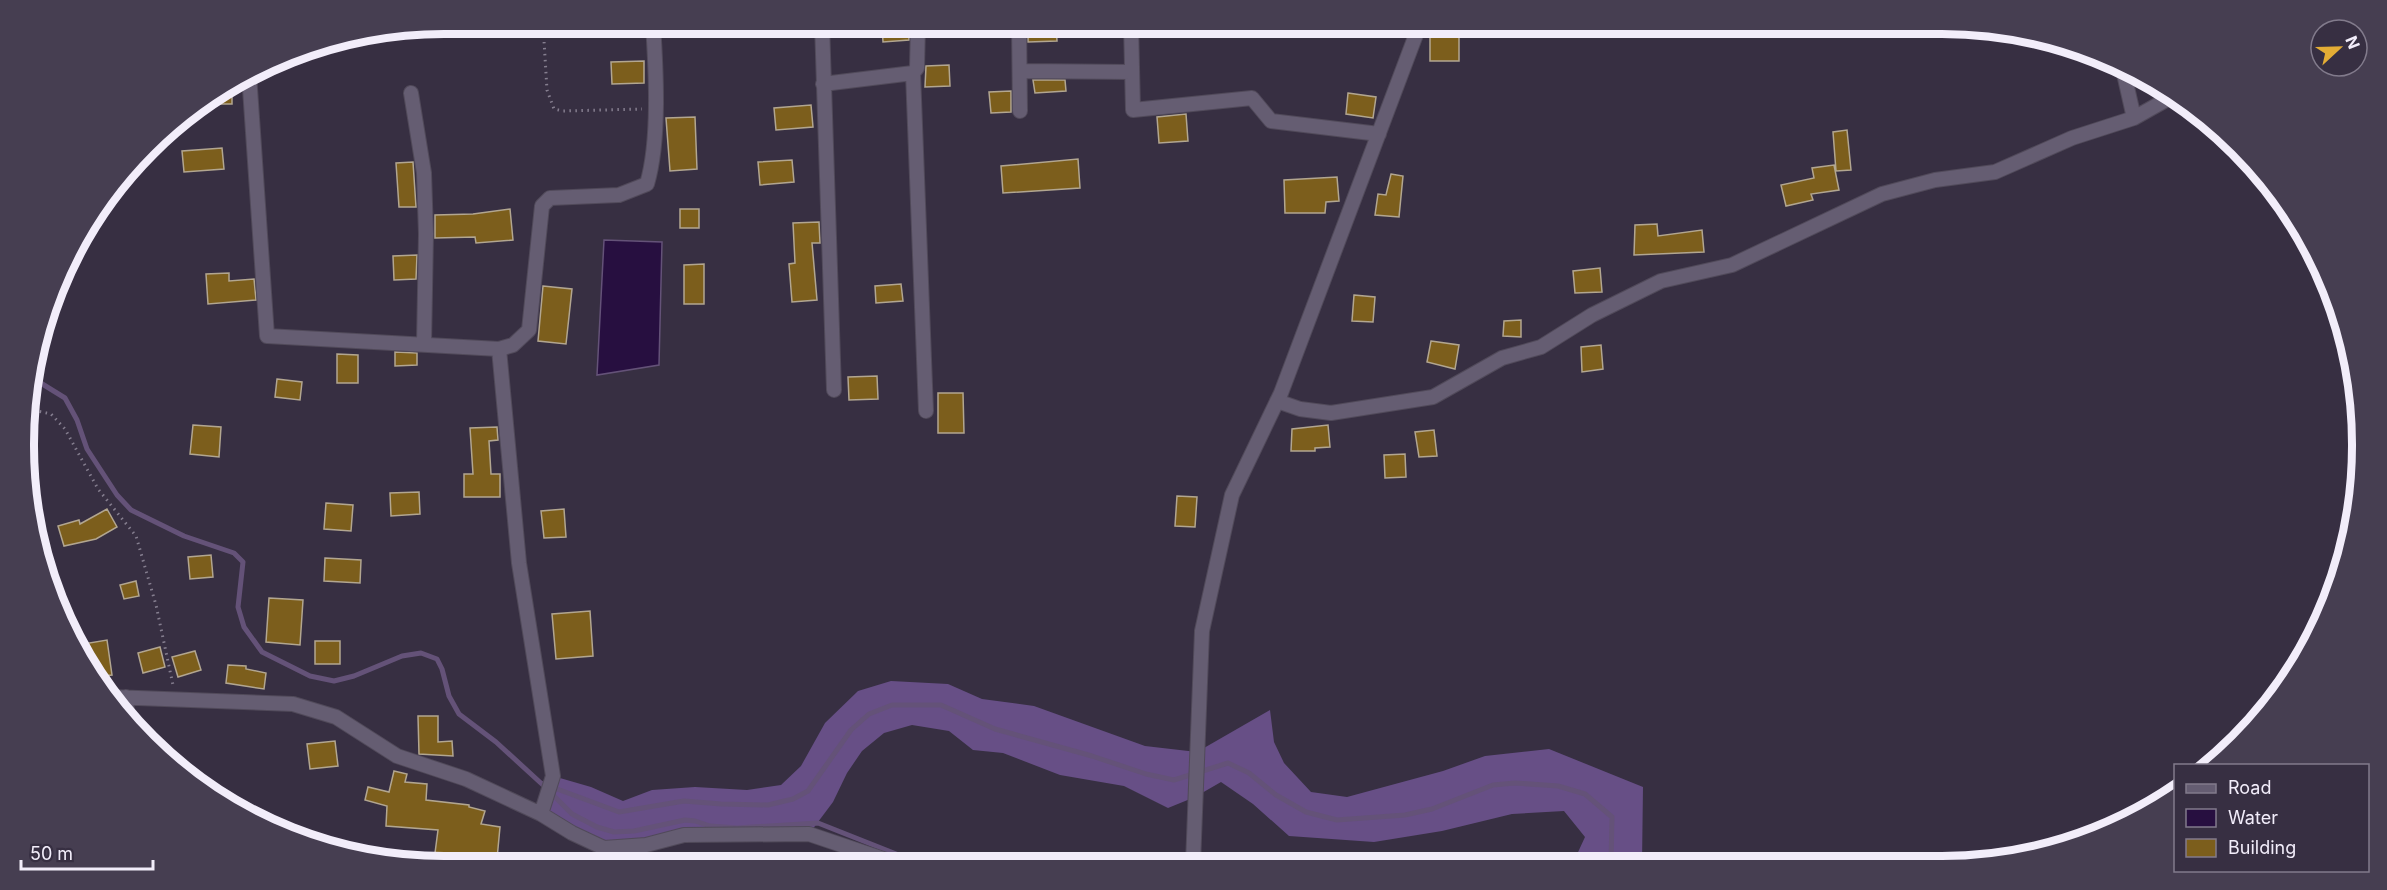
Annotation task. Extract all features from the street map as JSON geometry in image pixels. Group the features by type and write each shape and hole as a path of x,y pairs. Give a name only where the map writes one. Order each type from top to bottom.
{"street":[{"path":"250,84 267,336 499,350 513,345 530,330 542,206 550,198 619,195 647,184 652,166 656,69 654,34"},
{"path":"822,34 834,390"},
{"path":"918,34 917,68 914,74 926,411"},
{"path":"1019,34 1020,111"},
{"path":"1131,34 1133,110 1252,98 1271,121 1379,134"},
{"path":"1193,856 1202,630 1232,495 1277,401 1416,34"},
{"path":"1020,71 1132,72"},
{"path":"823,84 914,74"},
{"path":"2125,77 2133,118"},
{"path":"411,93 424,173 424,345"},
{"path":"1277,401 1300,409 1331,413 1433,397 1502,358 1541,347 1592,315 1661,281 1732,265 1881,194 1935,180 1995,172 2072,138 2133,118 2165,101"},
{"path":"499,350 519,563 553,776 542,814"},
{"path":"121,697 293,704 336,717 398,756 466,779 542,814 572,833 604,848 646,845 684,835 809,834 874,856"},
{"path":"126,697 126,704"}],"path":[{"path":"544,34 547,90 554,109 562,111 654,109"},
{"path":"36,411 51,414 65,429 98,489 136,536 156,604 174,681 170,699"}],"shaded area":[{"path":"891,681 948,684 982,699 1034,706 1145,746 1197,752 1270,710 1274,742 1284,763 1311,792 1347,797 1443,771 1485,756 1549,749 1643,787 1642,856 1576,856 1585,837 1564,811 1512,814 1442,831 1374,842 1289,836 1253,804 1221,782 1195,797 1168,808 1124,786 1060,775 1003,753 973,750 949,731 912,725 884,733 862,751 847,773 833,802 809,834 684,835 604,848 542,814 553,776 591,787 623,801 652,790 695,787 747,790 781,785 801,766 825,723 858,691"}],"water":[{"path":"604,240 662,242 659,365 597,375"}],"building":[{"path":"883,34 909,34 909,40 883,42"},
{"path":"1028,34 1057,34 1057,41 1028,42"},
{"path":"1430,34 1459,34 1459,61 1430,61"},
{"path":"644,61 644,83 612,84 611,62"},
{"path":"949,65 950,86 925,87 926,66"},
{"path":"1033,80 1065,80 1066,91 1035,93"},
{"path":"1011,91 1011,112 991,113 989,92"},
{"path":"1348,93 1376,97 1373,118 1346,114"},
{"path":"232,94 232,104 217,104"},
{"path":"811,105 813,127 776,130 774,108"},
{"path":"1186,114 1188,141 1159,143 1157,117"},
{"path":"695,117 697,169 670,171 666,118"},
{"path":"1847,130 1851,170 1836,171 1833,132"},
{"path":"222,148 224,169 184,172 182,151"},
{"path":"1078,159 1080,188 1003,193 1001,166"},
{"path":"792,160 794,182 760,185 758,162"},
{"path":"413,162 416,207 399,207 396,163"},
{"path":"1834,165 1839,190 1811,194 1813,200 1786,206 1781,185 1814,178 1812,168"},
{"path":"1391,174 1403,176 1399,217 1375,215 1378,194 1386,195"},
{"path":"1337,177 1339,201 1326,202 1325,213 1285,213 1284,180"},
{"path":"510,209 513,240 476,243 475,237 435,238 435,215 473,214"},
{"path":"680,209 699,209 699,228 680,228"},
{"path":"819,222 820,243 812,243 817,300 792,302 789,264 795,263 793,223"},
{"path":"1657,224 1658,236 1702,230 1704,252 1634,255 1635,225"},
{"path":"417,255 416,279 394,280 393,256"},
{"path":"704,264 704,304 684,304 684,265"},
{"path":"1600,268 1602,292 1575,293 1573,271"},
{"path":"229,273 229,281 254,279 256,300 208,304 206,274"},
{"path":"901,284 903,301 876,303 875,286"},
{"path":"543,286 572,289 566,344 538,341"},
{"path":"1354,295 1375,297 1373,322 1352,321"},
{"path":"1521,320 1521,337 1503,336 1504,321"},
{"path":"1431,341 1459,345 1455,369 1427,362"},
{"path":"1601,345 1603,369 1582,372 1581,347"},
{"path":"395,352 417,353 417,365 395,366"},
{"path":"337,354 358,355 358,383 337,383"},
{"path":"877,376 878,399 849,400 848,377"},
{"path":"277,379 302,382 300,400 275,397"},
{"path":"938,393 963,393 964,433 938,433"},
{"path":"193,425 221,427 219,457 190,454"},
{"path":"1328,425 1330,447 1315,448 1315,451 1291,451 1292,429"},
{"path":"497,427 498,440 489,441 491,474 500,474 500,497 464,497 464,474 473,474 470,428"},
{"path":"1434,430 1437,456 1419,457 1415,432"},
{"path":"1405,454 1406,477 1385,478 1384,455"},
{"path":"419,492 420,514 391,516 390,493"},
{"path":"1177,496 1197,497 1195,527 1175,526"},
{"path":"326,503 353,505 351,531 324,529"},
{"path":"107,509 117,527 96,539 64,546 58,526 79,520 80,524"},
{"path":"564,509 566,537 544,538 541,511"},
{"path":"211,555 213,577 190,579 188,557"},
{"path":"325,558 361,560 360,583 324,581"},
{"path":"136,581 139,596 124,599 120,585"},
{"path":"269,598 303,600 300,645 266,642"},
{"path":"590,611 593,656 556,659 552,614"},
{"path":"107,640 112,675 106,676 86,644"},
{"path":"315,641 340,641 340,664 315,664"},
{"path":"160,647 165,667 143,673 138,653"},
{"path":"195,651 201,670 178,677 172,657"},
{"path":"228,665 246,666 246,669 266,673 264,689 226,683"},
{"path":"418,716 438,716 438,742 452,741 453,756 419,754"},
{"path":"335,741 338,766 310,769 307,744"},
{"path":"394,771 407,774 405,782 427,784 426,800 469,805 469,807 485,811 481,824 500,827 497,856 435,853 438,830 386,826 387,806 365,800 368,787 389,792"}],"waterway":[{"path":"39,382 65,398 77,420 87,449 117,495 131,510 184,536 234,553 243,562 238,607 244,627 262,652 310,676 334,681 354,676 402,656 421,653 437,659 449,696 459,714 496,742 543,785"},
{"path":"541,783 619,812 684,801 768,805 793,799 808,791 851,730 869,714 892,705 941,705 995,729 1092,756 1146,774 1174,780 1228,763 1249,773 1276,795 1306,812 1337,820 1405,815 1432,809 1493,785 1515,783 1558,786 1585,794 1612,817 1611,856"},
{"path":"550,792 572,814 597,827 614,832 634,831 685,820 710,826 737,828 818,823 901,856"}]}
